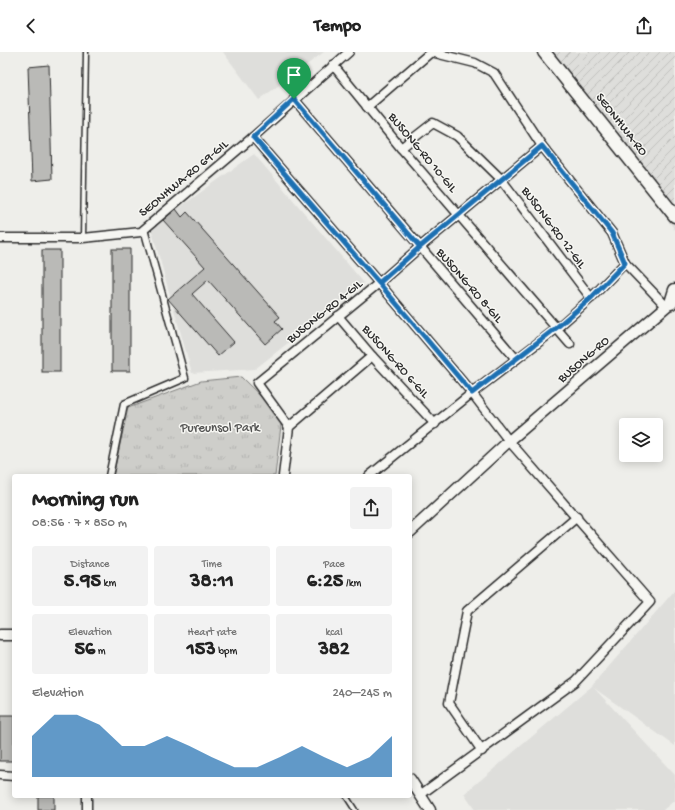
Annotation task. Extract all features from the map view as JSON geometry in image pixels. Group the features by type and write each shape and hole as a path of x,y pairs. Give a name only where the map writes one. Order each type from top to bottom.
{"main road":[{"name":"SEONHWA-RO","path":"544,52 675,216"},
{"path":"672,303 675,290"}],"street":[{"name":"SEONHWA-RO 69-GIL","path":"0,238 83,238 142,232 349,52"},
{"path":"367,107 431,52 476,63 494,73 542,146 612,233 625,263 672,303"},
{"name":"BUSONG-RO 10-GIL","path":"333,65 401,148 570,344"},
{"name":"BUSONG-RO 8-GIL","path":"294,99 516,359"},
{"name":"BUSONG-RO 12-GIL","path":"401,148 433,123 457,136 501,179 591,298"},
{"path":"253,137 472,393 509,441 650,602 576,681 420,795"},
{"name":"BUSONG-RO 4-GIL","path":"289,427 257,383 542,146"},
{"path":"109,474 124,404 185,378 144,229"},
{"path":"372,474 556,328 591,298 625,263"},
{"name":"BUSONG-RO","path":"412,530 509,441 672,303"},
{"name":"BUSONG-RO 6-GIL","path":"338,316 372,356 435,424"},
{"path":"283,474 289,427 372,356"},
{"path":"482,751 449,703 467,611 577,517"},
{"path":"0,635 12,634"},
{"path":"0,775 12,776"},
{"path":"412,782 427,809"},
{"path":"87,798 87,810"}],"lane":[{"path":"83,238 86,52"},
{"path":"347,798 355,810"}],"shaded area":[{"path":"223,52 324,52 259,100"},
{"path":"546,52 675,52 675,230 558,68"},
{"path":"254,154 364,283 255,369 192,373 151,228"},
{"path":"675,590 675,746 594,688 675,775 675,800 663,810 475,810 464,794 592,686"}],"green space":[{"name":"Pureunsol Park","path":"241,377 282,417 275,474 113,474 128,408 201,381"}],"building":[{"path":"49,65 52,179 32,181 28,67"},
{"path":"176,209 182,217 187,212 280,317 275,321 282,329 265,344 208,280 192,294 234,342 218,356 168,299 205,267 163,220"},
{"path":"112,249 130,249 130,371 112,371"},
{"path":"42,250 60,250 60,372 42,372"},
{"path":"0,716 12,716 12,761 0,761"},
{"path":"38,798 54,798 54,810 38,810"}],"route":[{"path":"294,99 253,137 379,283 542,146 612,233 625,263 591,298 556,328 472,393 379,283 420,247 294,99"}]}
